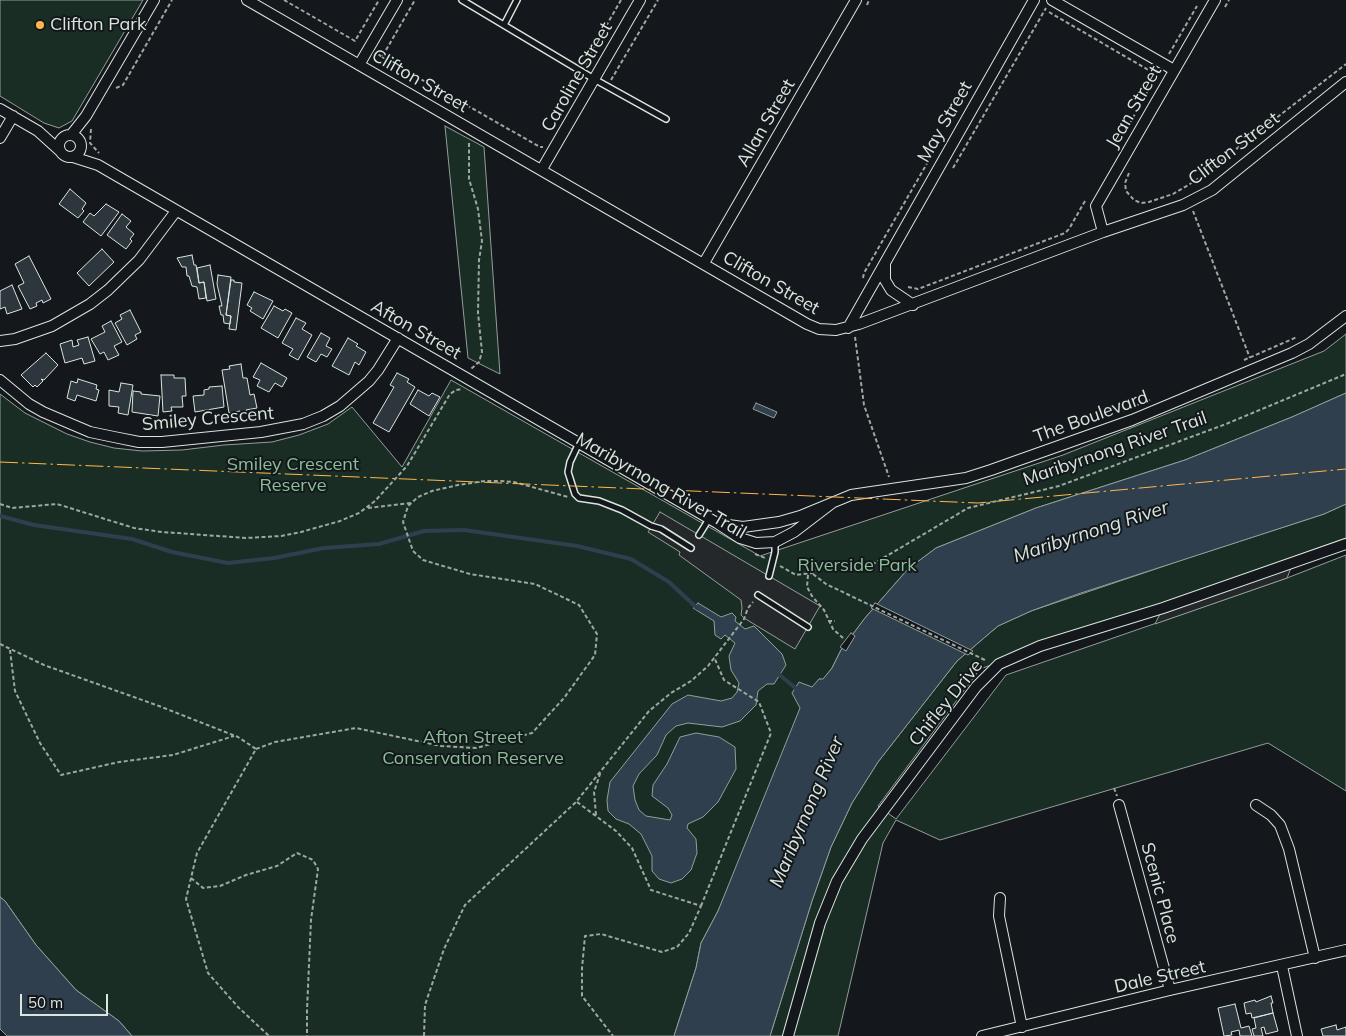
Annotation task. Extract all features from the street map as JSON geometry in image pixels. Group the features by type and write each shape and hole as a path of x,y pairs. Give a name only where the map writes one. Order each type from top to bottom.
{"street":[{"path":"0,109 38,131 66,156 73,157 78,153 88,120 154,0"},
{"name":"Clifton Street","path":"247,0 807,324 820,329 836,330 848,328 1103,232 1183,206 1212,190 1346,82"},
{"path":"359,65 397,0"},
{"name":"Caroline Street","path":"542,169 640,0"},
{"name":"Allan Street","path":"704,263 856,0"},
{"name":"Jean Street","path":"1103,232 1096,206 1215,0"},
{"name":"May Street","path":"848,328 1033,1"},
{"path":"1050,2 1174,70"},
{"path":"0,138 13,116"},
{"path":"59,150 59,143 88,120"},
{"path":"38,131 75,136 80,144"},
{"name":"Afton Street","path":"80,144 100,160 176,211 713,521"},
{"name":"Afton Street","path":"73,157 100,160"},
{"path":"0,341 15,339 52,326 90,304 108,290 139,260 176,211"},
{"path":"885,260 885,280 891,290 913,305"},
{"name":"The Boulevard","path":"713,521 733,526 758,526 800,516 851,495 966,478 1132,420 1292,353 1309,344 1346,316"},
{"name":"Smiley Crescent","path":"0,380 29,404 43,412 90,432 114,438 139,442 162,442 261,432 303,424 323,416 340,406 378,370 398,338"},
{"name":"The Boulevard","path":"713,521 729,532 750,542 774,542 794,532 832,503"},
{"name":"Chifley Drive","path":"788,1036 820,922 837,880 862,839 976,687 999,664 1040,646 1163,608 1346,544"},
{"name":"Scenic Place","path":"1119,805 1170,990"},
{"path":"1256,806 1271,815 1280,825 1286,841 1315,958"},
{"path":"1000,898 999,916 1022,1026"},
{"name":"Dale Street","path":"982,1036 1170,990 1346,950"},
{"path":"1282,966 1297,1036"}],"lane":[{"path":"462,0 594,79 666,119"},
{"path":"504,25 517,0"},
{"path":"579,443 570,462 568,472 572,490 580,498 599,501 622,510 651,526 661,529 691,548"},
{"path":"699,535 713,521"},
{"path":"769,576 774,562 774,542"},
{"path":"758,595 808,627"}],"path":[{"path":"111,90 123,85 172,0"},
{"path":"284,0 355,41 379,0"},
{"path":"621,0 586,60 594,79 612,80 658,0"},
{"path":"865,7 870,0"},
{"path":"1118,144 1201,0"},
{"path":"1224,9 1229,0"},
{"path":"1033,1 1045,10 1158,75"},
{"path":"950,173 1050,2"},
{"path":"382,57 540,147 546,145"},
{"path":"1129,173 1125,182 1126,190 1134,200 1141,203 1149,202 1173,194 1195,182 1346,64"},
{"path":"88,120 90,143 100,160"},
{"path":"458,390 463,376 479,362 482,352 478,313 481,224 469,179 469,143"},
{"path":"863,280 864,273 933,154"},
{"path":"904,286 918,288 1065,233 1089,195"},
{"path":"1192,209 1250,358"},
{"path":"1241,361 1300,335"},
{"path":"855,337 864,405 890,481"},
{"name":"Maribyrnong River Trail","path":"752,552 796,574 812,573 822,566 868,567 968,508 1059,486 1226,424 1346,374"},
{"path":"0,504 12,508 57,504 146,530 246,538 281,536 301,532 340,521 366,508 402,474 452,392 467,390"},
{"path":"1111,415 1154,398"},
{"path":"366,508 411,503 432,491 485,481 514,482 566,497 580,498"},
{"path":"269,1036 238,1007 208,973 186,899 198,853 256,749 275,742 356,728 441,746 476,748 532,732 564,698 595,655 598,634 579,605 535,584 462,572 430,563 413,551 404,527 405,512 411,503"},
{"path":"812,573 826,584 989,662"},
{"path":"808,574 807,587 824,610 833,629 842,638"},
{"path":"424,1036 425,1005 444,949 465,905 576,802 649,710 691,681 708,666 744,618 748,608 758,595"},
{"path":"828,621 835,621"},
{"path":"0,644 44,665 159,706 234,736 256,749"},
{"path":"10,649 15,691 40,743 61,775 119,762 173,755 234,736"},
{"path":"613,1036 582,996 585,936 601,934 662,952 677,947 689,933 701,906 772,733 759,702 724,680 714,657"},
{"path":"596,816 594,792 602,769"},
{"path":"576,802 616,831 632,848 651,890 701,906"},
{"path":"192,878 203,888 220,886 246,875 277,866 297,853 313,860 318,869 311,920 307,1010 308,1036"}],"green space":[{"name":"Clifton Park","path":"0,0 143,0 72,121 59,128 44,123 0,96"},
{"path":"445,126 484,147 500,374 468,358"},
{"name":"Afton Street Conservation Reserve","path":"1346,334 1346,393 1185,460 1036,508 936,548 908,569 865,618 841,650 832,668 823,680 819,679 718,911 701,943 696,968 674,1036 132,1036 119,1021 76,990 36,945 5,901 0,897 0,394 25,413 67,434 114,448 142,451 182,450 272,442 299,435 328,424 352,407 402,467 451,380 760,556 1063,455 1324,351"},
{"path":"1346,504 1346,538 980,669 878,806 896,819 1006,675 1287,578 1346,555 1346,791 1268,743 940,840 896,820 883,843 838,1036 770,1036 831,847 852,803 878,762 957,661 998,626 1031,611 1324,514"}],"shaded area":[{"path":"660,512 820,606 795,649 744,618 741,615 741,600 679,555 680,552 648,532"},
{"path":"1293,563 1287,578 1155,624 1163,608"}],"water":[{"name":"Maribyrnong River","path":"1346,393 1346,504 1324,514 1078,594 1031,611 998,626 957,661 878,762 852,803 831,847 770,1036 674,1036 696,968 701,943 718,911 800,708 792,693 799,682 812,687 819,679 823,679 832,668 841,650 865,618 908,569 936,548 1036,508 1185,460"},
{"path":"756,403 777,412 774,418 753,409"},
{"path":"698,603 721,617 732,613 736,617 735,621 745,629 754,626 782,654 786,665 774,684 767,684 758,691 756,705 740,721 722,727 688,723 676,726 666,735 657,755 639,774 633,786 639,810 646,816 670,820 672,815 668,808 652,796 653,785 667,764 680,737 696,733 719,737 735,747 736,769 718,802 703,817 688,824 687,828 696,839 697,853 691,870 682,879 671,883 659,879 652,871 652,856 641,834 629,824 616,819 608,811 607,800 610,782 672,704 688,695 721,701 732,698 737,692 739,683 731,670 729,656 735,643 725,635 721,639 715,635 714,621 693,608"},
{"path":"0,897 5,901 36,945 76,990 119,1021 132,1036 7,1036 0,1029"}],"pier":[{"path":"875,603 973,651 968,655 871,608"},
{"path":"851,633 855,636 846,651 840,647"}],"building":[{"path":"70,189 86,203 82,209 84,211 78,218 59,204"},
{"path":"106,204 119,212 101,236 83,222 90,213 94,216"},
{"path":"122,214 131,221 126,227 134,234 130,239 132,241 126,249 107,235"},
{"path":"102,249 114,262 89,286 77,273"},
{"path":"192,255 199,283 204,282 206,298 199,299 197,287 192,286 189,276 187,276 186,267 182,267 177,258"},
{"path":"29,256 51,299 43,303 42,300 36,303 37,306 30,309 18,286 24,283 15,264"},
{"path":"210,265 216,299 207,301 204,282 199,283 197,268"},
{"path":"218,275 231,277 226,315 231,316 230,324 224,323 223,315 221,315 219,306 222,306 217,284"},
{"path":"231,280 242,283 236,330 229,329 231,316 226,315"},
{"path":"12,285 22,309 7,314 5,307 0,309 0,291"},
{"path":"254,292 273,301 263,319 250,311 252,308 247,305"},
{"path":"274,306 292,313 278,338 261,328"},
{"path":"130,310 141,332 135,335 137,339 127,345 115,323 122,319 120,315"},
{"path":"296,318 306,323 302,329 312,335 298,360 289,355 293,349 282,343"},
{"path":"111,321 122,342 114,346 119,355 108,360 104,352 100,354 91,339 105,332 102,326"},
{"path":"321,333 330,338 326,346 332,349 327,357 321,354 316,362 307,357"},
{"path":"88,337 95,361 84,364 82,358 65,363 60,344 72,340 73,347 79,345 77,340"},
{"path":"348,338 366,352 359,365 355,362 349,375 332,366"},
{"path":"46,353 58,365 44,380 41,379 43,381 37,387 35,385 33,387 21,375"},
{"path":"261,363 287,378 282,387 275,383 269,392 257,386 260,380 253,377"},
{"path":"241,364 243,378 247,378 250,395 254,394 257,408 246,410 247,413 240,415 240,411 229,413 222,370 230,369 229,366"},
{"path":"397,373 409,379 407,382 415,387 389,432 373,423 394,387 390,385"},
{"path":"161,375 174,375 174,378 185,378 186,396 182,396 183,407 171,407 172,411 163,412"},
{"path":"78,379 97,385 96,389 99,390 96,401 77,395 75,401 67,398 71,381 77,383"},
{"path":"121,383 133,385 128,415 118,413 119,407 109,406 109,390 119,392"},
{"path":"222,386 224,407 195,412 193,396 204,395 204,390 209,389 209,387"},
{"path":"418,390 429,396 432,393 440,397 429,416 410,404"},
{"path":"133,391 160,396 158,416 132,412"},
{"path":"1271,996 1273,1013 1252,1018 1251,1013 1246,1014 1244,1003 1255,1000 1256,1002"},
{"path":"1235,1004 1241,1028 1249,1026 1252,1036 1240,1036 1239,1030 1231,1032 1232,1035 1224,1036 1218,1008"},
{"path":"1273,1013 1278,1031 1266,1034 1264,1027 1261,1028 1263,1036 1254,1036 1252,1029 1256,1028 1254,1018"},
{"path":"1336,1025 1337,1030 1346,1027 1346,1036 1323,1036 1321,1029"}],"waterway":[{"path":"0,516 34,525 132,539 172,552 228,563 274,558 324,548 379,544 424,531 464,530 577,546 631,559 669,582 697,608"},
{"path":"776,672 798,690"}],"power":[{"path":"0,462 978,503 1346,469"}],"place":[{"name":"Clifton Park","path":"40,25"}],"park label":[{"name":"Smiley Crescent Reserve","path":"293,475"},
{"name":"Riverside Park","path":"857,566"}]}
